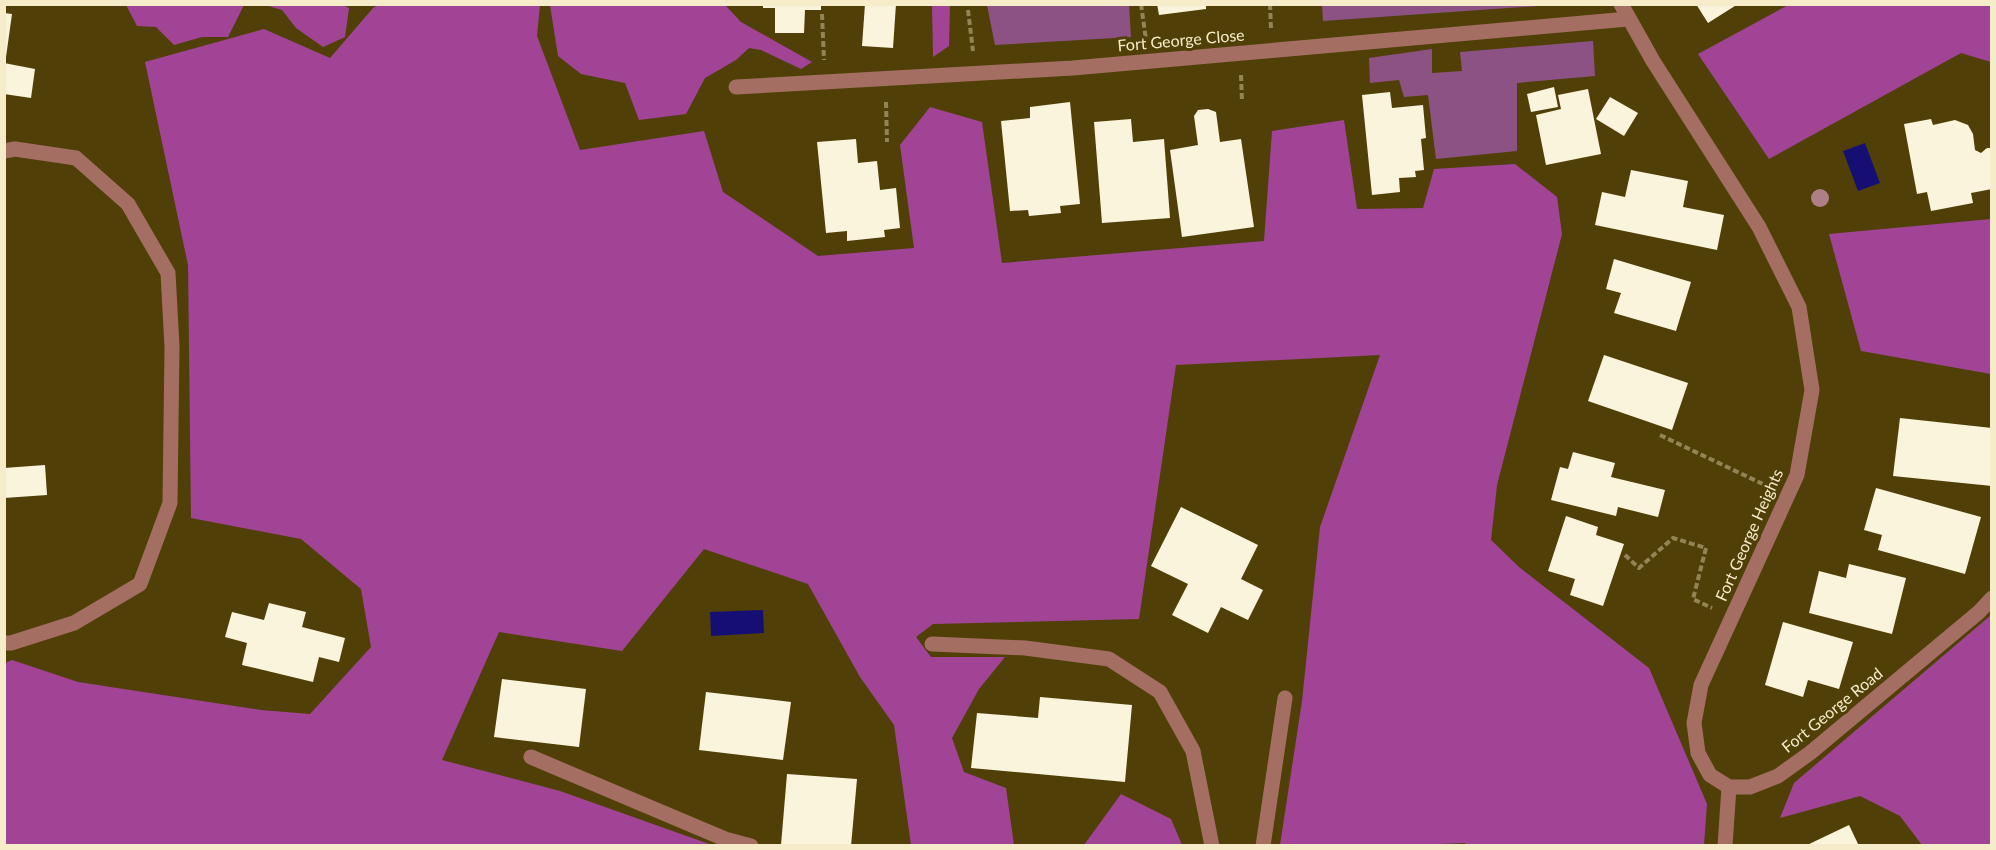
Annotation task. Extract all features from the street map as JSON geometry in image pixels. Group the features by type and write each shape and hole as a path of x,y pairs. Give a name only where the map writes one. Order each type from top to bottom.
{"street":[{"name":"Fort George Close","path":"736,87 1149,61 1625,12"},
{"name":"Fort George Heights","path":"1625,12 1759,227 1799,307 1812,390 1797,475 1701,685 1694,723 1698,753 1710,775 1729,787"},
{"path":"4,151 15,149 76,158 128,204 168,273 172,347 170,503 140,584 74,623 11,643 4,643"},
{"name":"Fort George Road","path":"1729,787 1750,787 1778,776 1810,753 1970,620 1992,598"},
{"path":"932,644 1025,648 1109,659 1160,692 1193,751 1212,846"},
{"path":"1263,846 1286,698"},
{"path":"531,757 725,839 751,846"},
{"path":"1725,846 1729,787"}],"path":[{"path":"1141,4 1149,61"},
{"path":"968,10 975,73"},
{"path":"822,14 825,81"},
{"path":"885,77 887,142"},
{"path":"1660,435 1787,495"},
{"path":"1625,555 1640,568 1673,538 1706,548 1693,599 1732,617"}],"shaded area":[{"path":"1322,4 1551,4 1551,5 1323,21"},
{"path":"1790,4 1991,5 1991,62 1961,53 1769,159 1698,54"},
{"path":"126,5 244,5 228,37 202,37 174,45 156,27 137,26"},
{"path":"265,5 343,5 349,8 345,37 323,47 296,28 282,10"},
{"path":"378,5 540,5 537,36 580,150 704,131 723,192 818,256 914,248 900,145 930,107 982,122 1002,263 1264,241 1272,131 1344,120 1357,209 1423,208 1434,169 1515,164 1557,197 1562,234 1497,485 1491,540 1519,567 1649,668 1707,804 1704,845 1466,846 1465,843 1396,846 1280,845 1302,701 1320,527 1380,355 1176,365 1139,619 933,624 916,637 931,657 1005,657 979,689 952,738 964,772 1006,788 1014,845 911,845 894,725 860,677 808,584 704,549 622,651 499,632 442,760 560,791 712,845 5,845 5,663 12,660 78,682 261,710 310,714 371,647 361,589 301,539 191,518 188,265 145,62 264,29 330,58"},
{"path":"550,5 725,5 741,22 812,62 801,69 761,50 749,48 736,60 705,78 686,114 639,120 625,83 581,74 558,56"},
{"path":"932,5 950,5 949,46 933,57"},
{"path":"987,5 1129,5 1131,37 995,45"},
{"path":"1593,41 1595,76 1517,83 1517,151 1436,159 1428,95 1404,97 1399,80 1370,83 1369,58 1432,49 1432,73 1462,71 1460,52"},
{"path":"1865,143 1880,183 1858,191 1843,151"},
{"path":"1991,219 1991,374 1861,351 1829,234"},
{"path":"763,610 764,633 711,636 710,612"},
{"path":"1991,615 1991,845 1922,845 1900,816 1860,796 1780,818 1794,783"},
{"path":"1121,794 1171,819 1182,845 1084,845"}],"building":[{"path":"763,4 821,4 821,10 805,10 804,33 775,33 775,8 763,8"},
{"path":"865,4 896,4 893,48 862,46"},
{"path":"1157,4 1206,4 1206,9 1159,15"},
{"path":"1696,4 1738,4 1708,23"},
{"path":"4,13 12,14 6,57 4,57"},
{"path":"4,63 35,69 31,98 4,94"},
{"path":"1554,87 1558,107 1531,112 1527,94"},
{"path":"1588,89 1601,154 1546,165 1536,115 1561,109 1558,95"},
{"path":"1390,92 1392,108 1423,105 1426,138 1421,139 1424,170 1415,171 1416,177 1399,178 1400,192 1372,195 1362,95"},
{"path":"1610,97 1638,113 1624,136 1596,119"},
{"path":"1070,102 1080,204 1060,206 1061,213 1029,216 1028,210 1010,211 1001,121 1030,118 1030,107"},
{"path":"1208,109 1216,112 1220,142 1241,139 1254,227 1182,237 1170,150 1198,145 1194,116 1198,110"},
{"path":"1131,119 1133,142 1164,139 1170,218 1102,223 1094,122"},
{"path":"1931,119 1933,125 1955,120 1968,125 1973,134 1975,150 1981,153 1987,148 1992,148 1992,189 1971,193 1973,203 1931,211 1927,192 1917,194 1904,124"},
{"path":"856,139 858,163 877,161 880,190 896,188 900,228 884,230 885,237 847,241 847,231 826,233 817,142"},
{"path":"1631,170 1688,181 1683,207 1724,215 1717,250 1595,225 1602,192 1625,197"},
{"path":"1614,259 1691,282 1676,331 1614,313 1621,293 1606,289"},
{"path":"1604,355 1688,383 1672,430 1588,401"},
{"path":"1900,418 1992,428 1992,486 1893,476"},
{"path":"1573,452 1615,463 1611,477 1665,490 1658,517 1618,507 1616,516 1551,500 1560,467 1568,469"},
{"path":"45,465 47,495 4,498 4,468"},
{"path":"1876,488 1981,517 1965,574 1878,550 1882,535 1864,530"},
{"path":"1181,507 1258,545 1241,579 1263,590 1248,620 1221,607 1208,633 1172,615 1188,584 1151,566"},
{"path":"1566,516 1598,527 1596,535 1624,544 1603,606 1570,595 1575,579 1548,571"},
{"path":"1849,564 1906,578 1892,634 1809,613 1819,571 1846,578"},
{"path":"269,603 306,612 302,627 345,638 339,662 319,657 313,682 242,665 247,643 225,637 232,612 264,620"},
{"path":"1783,622 1853,642 1839,689 1808,680 1803,697 1765,685"},
{"path":"502,679 586,689 579,747 494,737"},
{"path":"706,692 791,702 783,760 699,750"},
{"path":"1040,697 1132,705 1125,782 971,768 977,713 1038,718"},
{"path":"787,774 857,779 851,846 781,845"},
{"path":"1849,825 1859,846 1805,846"}]}
